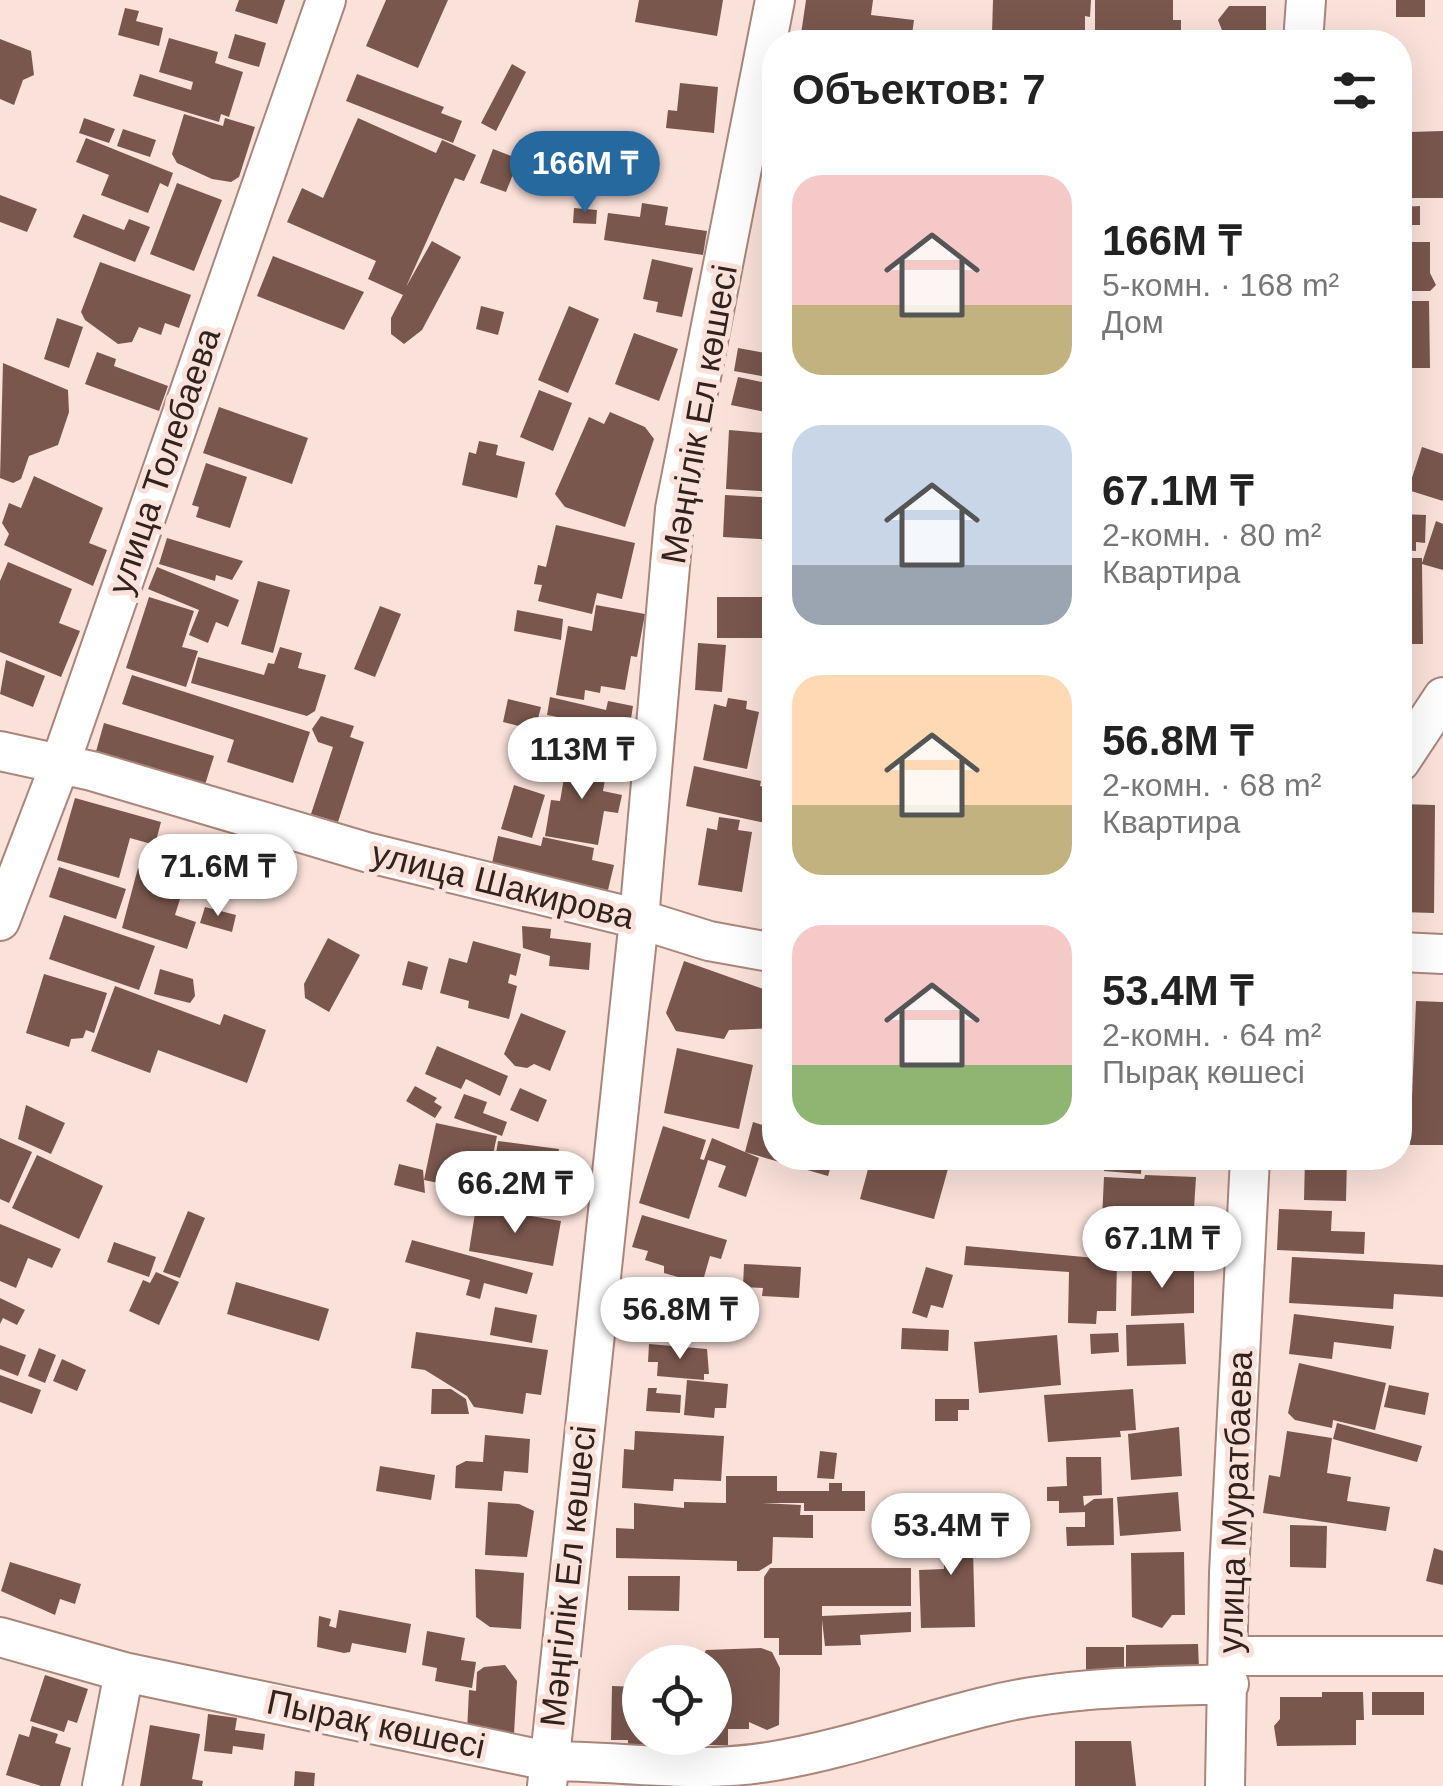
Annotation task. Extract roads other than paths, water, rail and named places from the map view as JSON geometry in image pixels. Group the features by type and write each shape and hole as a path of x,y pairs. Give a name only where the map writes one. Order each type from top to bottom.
{"street":[{"name":"улица Толебаева","path":"0,921 60,767 326,0"},
{"name":"Мәңгілік Ел көшесі","path":"769,30 775,0"},
{"path":"1305,30 1306,0"},
{"name":"Мәңгілік Ел көшесі","path":"548,1773 639,918 675,509 762,66"},
{"path":"1412,744 1443,696"},
{"name":"улица Шакирова","path":"0,751 60,767 92,770 366,852 639,918 708,941 762,951"},
{"path":"1412,953 1443,954"},
{"name":"улица Муратбаева","path":"1225,1786 1230,1670 1228,1574 1249,1170"},
{"name":"Пырақ көшесі","path":"0,1637 124,1672 548,1773 602,1761 664,1770 764,1763 861,1744 990,1705 1230,1670 1443,1656"},
{"path":"102,1786 124,1672"}]}
